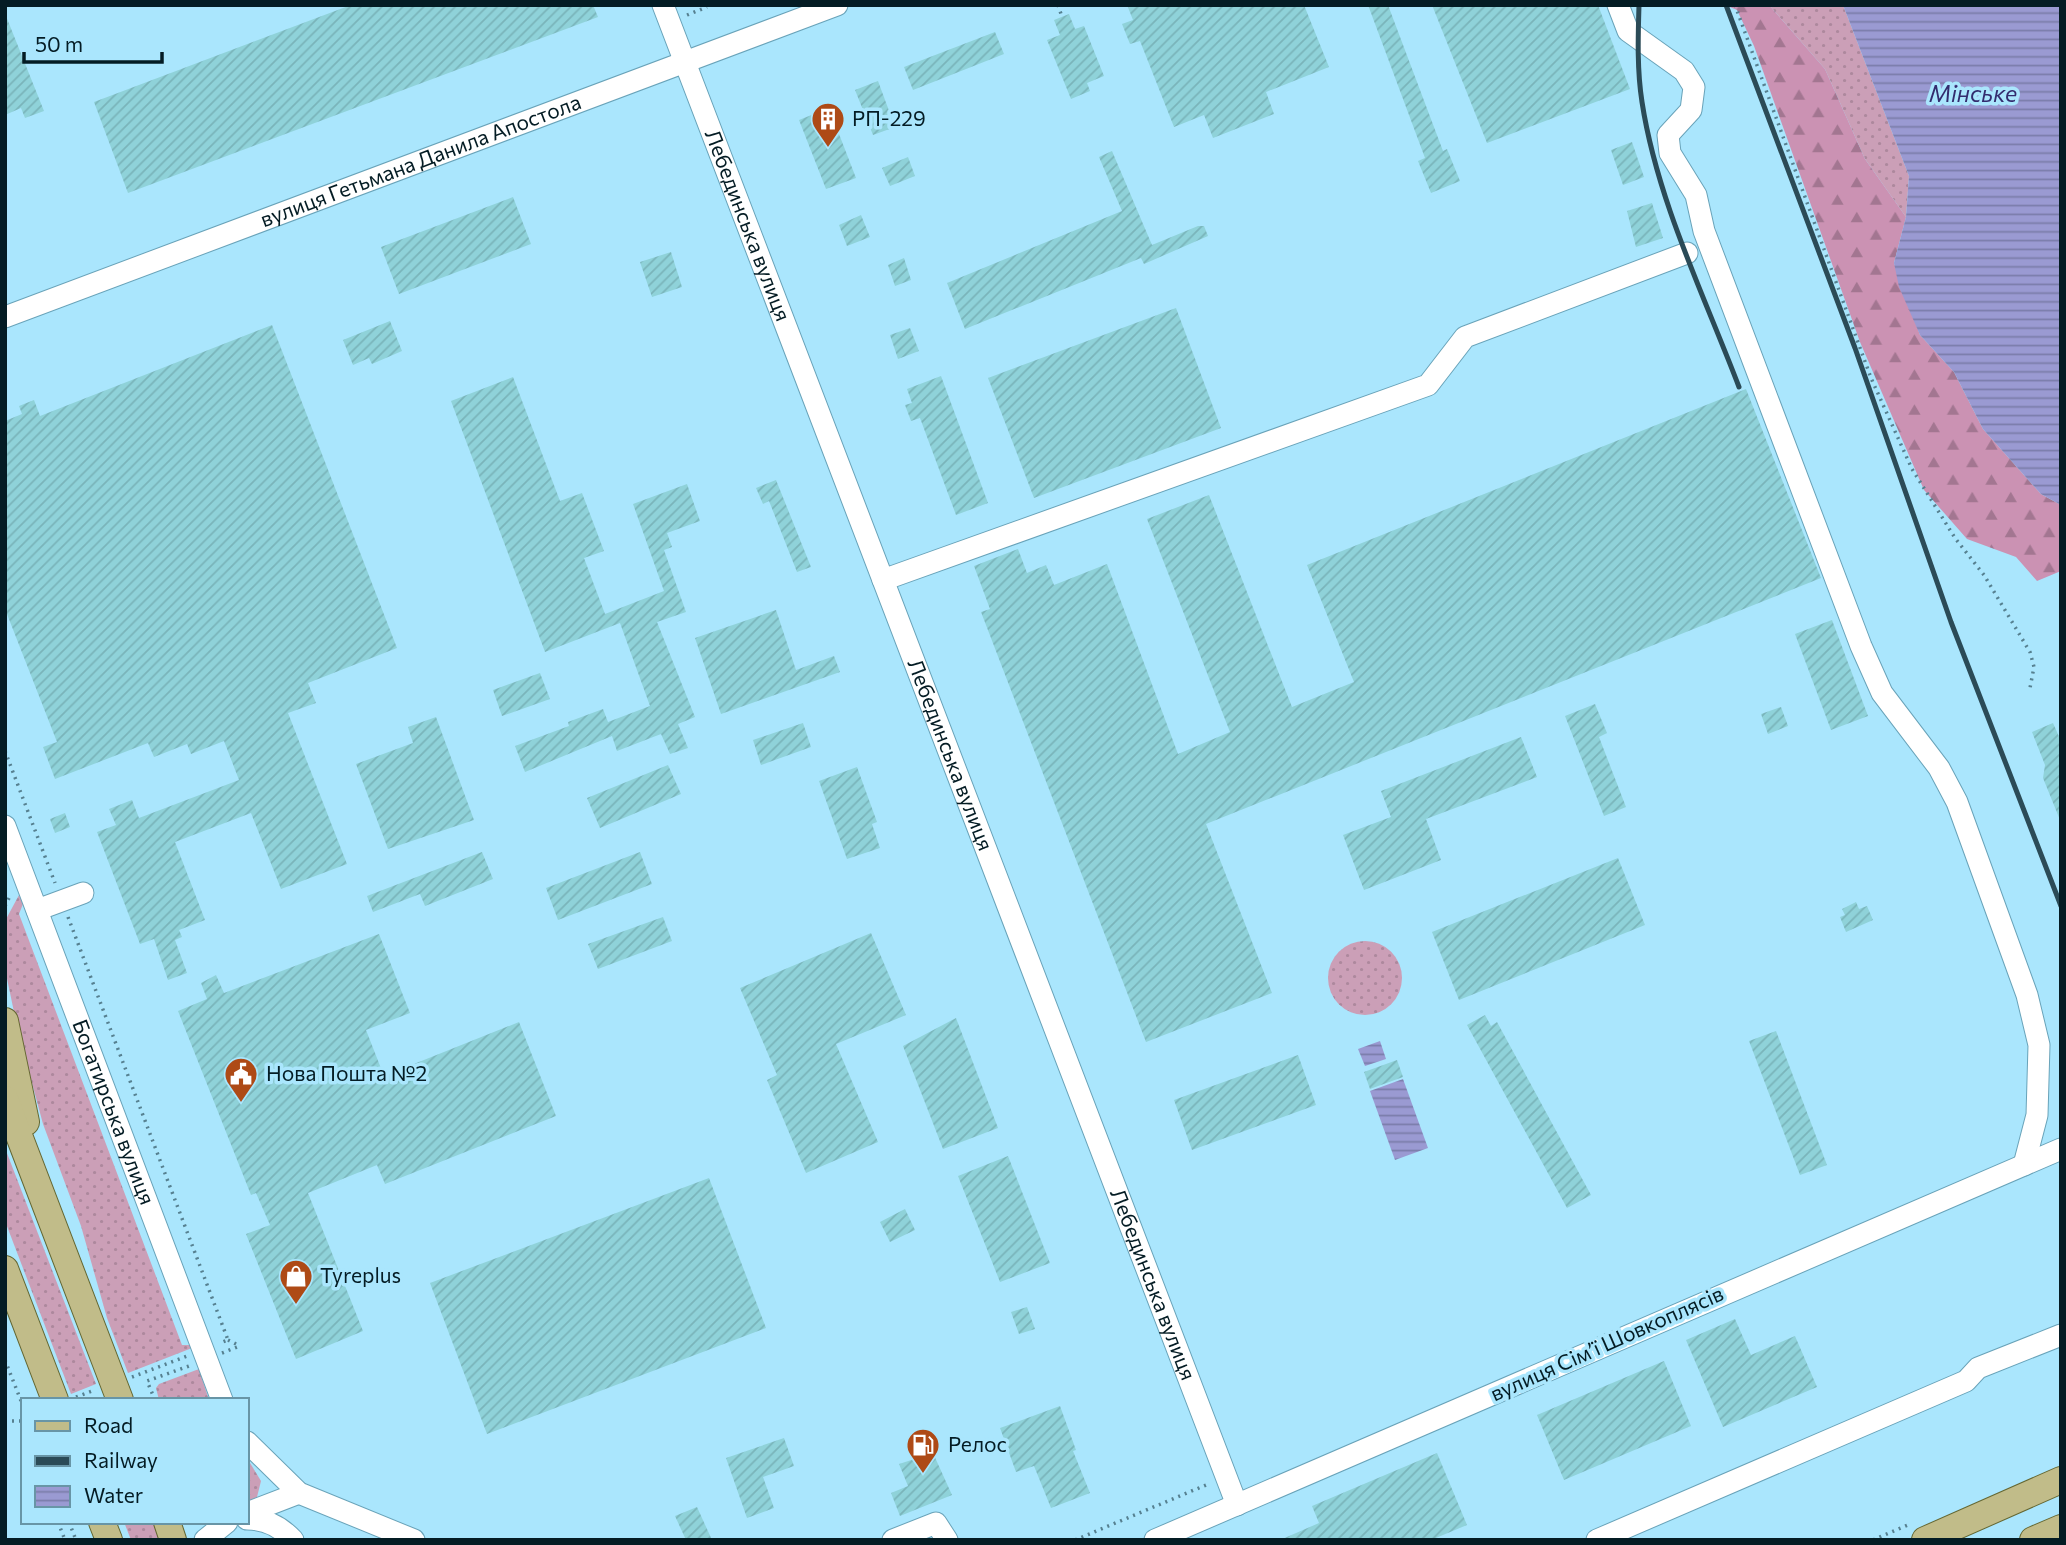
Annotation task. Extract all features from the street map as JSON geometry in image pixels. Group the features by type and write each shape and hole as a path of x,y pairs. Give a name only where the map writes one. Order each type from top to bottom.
{"main road":[{"path":"5,1021 41,1192"},
{"path":"5,1099 119,1398"},
{"path":"5,1269 54,1398"},
{"path":"1925,1540 2061,1480"},
{"path":"2033,1540 2061,1528"}],"street":[{"name":"Лебединська вулиця","path":"663,5 1237,1504"},
{"name":"вулиця Гетьмана Данила Апостола","path":"5,317 837,5"},
{"path":"1618,5 1628,31 1684,71 1694,87 1691,110 1668,135 1670,153 1696,195 1704,232 1861,646 1882,693 1939,768 1957,802 2026,995 2039,1045 2037,1115 2024,1165"},
{"path":"883,580 1428,385 1465,337 1688,253"},
{"name":"Богатирська вулиця","path":"5,826 221,1398"},
{"path":"37,910 83,893"},
{"name":"вулиця Сімʼї Шовкоплясів","path":"1155,1540 2061,1149"},
{"path":"1597,1540 1966,1381 1978,1368 2061,1335"},
{"path":"248,1443 299,1493 414,1540"},
{"path":"248,1513 299,1493"},
{"path":"248,1518 262,1519 278,1526 293,1540"},
{"path":"892,1540 936,1523 947,1540"},
{"path":"205,1540 225,1524"}],"path":[{"path":"1058,5 1062,17"},
{"path":"1735,5 1871,378 1912,469 1955,538 1984,575 2030,652 2034,667 2030,688"},
{"path":"681,17 707,7"},
{"path":"228,1340 240,1346"},
{"path":"5,1360 21,1401"},
{"path":"147,1381 154,1398"},
{"path":"5,1421 21,1420"},
{"path":"1075,1540 1206,1485"}],"shaded area":[{"path":"1769,5 1843,5 1909,176 1906,217 1865,159 1825,69"},
{"path":"19,895 23,904 19,914 182,1345 191,1345 192,1348 128,1373 107,1318 81,1226 43,1124 18,1031 5,969 5,921"},
{"path":"1365,941 1379,944 1391,952 1399,964 1402,978 1399,992 1391,1004 1379,1012 1365,1015 1351,1012 1339,1004 1331,992 1328,978 1331,964 1339,952 1351,944"},
{"path":"5,1148 96,1384 71,1394 5,1221"},
{"path":"199,1369 208,1398 158,1398 156,1388 159,1384"},
{"path":"248,1460 261,1481 257,1497 248,1502"},
{"path":"125,1524 154,1524 160,1540 131,1540"}],"green space":[{"path":"1725,5 1769,5 1825,69 1865,159 1906,217 1894,263 1920,335 1954,372 1983,429 2041,494 2061,505 2061,571 2037,581 2016,557 1967,539 1924,490 1860,342 1754,46 1737,10"}],"water":[{"name":"Мінське","path":"1843,5 2061,5 2061,505 2041,494 1983,429 1954,372 1920,335 1899,287 1894,263 1906,217 1909,176"},
{"path":"1380,1041 1386,1059 1365,1066 1358,1049"},
{"path":"1403,1079 1428,1148 1395,1160 1370,1091"}],"building":[{"path":"351,5 593,5 598,17 128,193 94,102"},
{"path":"1127,5 1304,5 1329,67 1266,92 1274,114 1213,138 1204,115 1174,127 1140,41 1130,44 1122,24 1133,20"},
{"path":"1368,5 1388,5 1443,151 1447,149 1460,181 1431,193 1418,161 1425,158"},
{"path":"1432,5 1598,5 1630,89 1487,143"},
{"path":"1069,14 1075,29 1084,26 1104,76 1087,83 1090,91 1071,99 1047,40 1060,35 1054,20"},
{"path":"6,16 44,111 25,118 21,108 5,115"},
{"path":"995,32 1004,54 913,90 904,67"},
{"path":"878,81 895,127 873,135 855,90"},
{"name":"РП-229","path":"829,108 856,178 826,189 799,120"},
{"path":"1632,142 1644,177 1623,185 1611,150"},
{"path":"1112,151 1152,245 1198,226 1204,226 1208,236 1144,264 1141,258 965,329 947,283 1122,211 1099,157"},
{"path":"908,157 915,176 890,186 882,168"},
{"path":"513,197 531,244 399,294 381,247"},
{"path":"1652,203 1663,238 1636,247 1627,211"},
{"path":"861,215 870,237 847,246 839,225"},
{"path":"671,252 682,287 652,297 640,262"},
{"path":"904,258 911,280 895,286 888,265"},
{"path":"1176,308 1221,428 1034,498 988,378"},
{"path":"390,321 402,351 372,364 369,358 353,365 343,340"},
{"path":"272,325 397,648 308,683 316,703 288,713 347,864 281,889 251,813 175,842 205,920 179,930 182,937 175,940 187,973 168,980 154,939 140,944 97,832 116,825 109,809 132,800 139,818 239,780 224,741 191,754 187,744 154,757 148,743 55,779 43,747 57,742 5,609 5,421 22,414 19,406 34,400 40,416"},
{"path":"910,328 919,351 898,359 890,335"},
{"path":"941,376 988,503 956,515 920,418 911,421 905,405 912,403 907,389"},
{"path":"513,377 560,501 582,493 604,551 584,558 605,614 664,591 633,504 687,484 700,521 667,533 672,547 664,550 686,612 657,622 695,717 678,724 688,748 670,754 661,734 617,751 612,736 525,772 515,746 569,726 568,722 603,709 608,722 650,706 620,623 545,652 451,401"},
{"path":"1746,389 1821,578 1206,824 1272,993 1146,1042 981,612 990,609 974,566 1018,549 1027,573 1046,565 1054,585 1107,564 1178,754 1230,732 1147,519 1209,495 1292,707 1354,682 1307,565"},
{"path":"776,480 811,567 797,572 769,501 763,504 756,488"},
{"path":"776,610 796,670 834,656 840,672 721,714 695,638"},
{"path":"1832,620 1868,716 1831,730 1795,634"},
{"path":"540,673 550,699 502,716 493,690"},
{"path":"1595,704 1607,733 1599,737 1626,807 1604,816 1565,716"},
{"path":"1781,707 1788,726 1768,734 1761,714"},
{"path":"436,717 474,820 388,849 356,764 413,743 408,727"},
{"path":"803,723 811,747 761,765 753,740"},
{"path":"2053,723 2061,741 2060,820 2043,778 2045,765 2032,732"},
{"path":"1521,737 1537,777 1426,819 1441,860 1364,890 1343,835 1391,817 1381,791"},
{"path":"668,765 681,794 600,828 587,798"},
{"path":"857,767 877,822 872,824 880,848 847,859 819,781"},
{"path":"65,813 70,827 55,833 50,819"},
{"path":"482,852 493,879 425,906 420,894 373,912 367,896"},
{"path":"640,852 652,884 558,920 546,888"},
{"path":"1618,858 1645,925 1459,1000 1432,932"},
{"path":"1856,902 1859,909 1867,906 1873,920 1846,932 1840,917 1845,915 1842,909"},
{"path":"663,917 672,941 598,969 588,944"},
{"path":"871,933 906,1015 836,1044 878,1142 806,1173 767,1080 777,1075 740,988"},
{"path":"379,934 410,1013 366,1030 384,1076 519,1022 556,1116 385,1184 377,1165 308,1193 363,1331 296,1359 246,1234 270,1225 256,1193 251,1195 178,1011 207,999 201,983 216,975 224,993"},
{"path":"1485,1015 1491,1026 1497,1022 1591,1195 1567,1208 1467,1025"},
{"path":"956,1018 998,1128 943,1149 903,1046"},
{"path":"1776,1031 1827,1165 1800,1175 1749,1041"},
{"path":"1298,1055 1316,1105 1192,1150 1174,1100"},
{"path":"1397,1060 1403,1077 1370,1089 1364,1072"},
{"path":"1008,1156 1050,1263 1000,1282 958,1176"},
{"path":"709,1178 766,1328 487,1434 430,1283"},
{"path":"905,1209 915,1230 890,1242 880,1222"},
{"path":"1027,1307 1035,1329 1019,1334 1011,1312"},
{"path":"1735,1319 1751,1355 1795,1336 1817,1387 1723,1427 1686,1340"},
{"path":"1664,1361 1691,1426 1564,1480 1537,1415"},
{"path":"1060,1406 1076,1450 1073,1451 1090,1493 1051,1508 1034,1466 1016,1472 1000,1428"},
{"path":"784,1438 794,1466 763,1477 774,1508 747,1518 726,1458"},
{"name":"Релос","path":"933,1453 952,1495 900,1516 891,1493 908,1486 899,1464"},
{"path":"1437,1453 1467,1525 1431,1540 1280,1540 1319,1523 1312,1506"},
{"path":"697,1507 712,1540 686,1540 675,1516"}],"railway":[{"path":"1639,5 1639,78 1649,139 1683,247 1739,387"},
{"path":"1726,5 1855,348 1951,622 2061,906"}],"place":[{"name":"РП-229","path":"828,149"},
{"name":"Нова Пошта №2","path":"241,1104"},
{"name":"Tyreplus","path":"296,1306"},
{"name":"Релос","path":"923,1475"}]}
